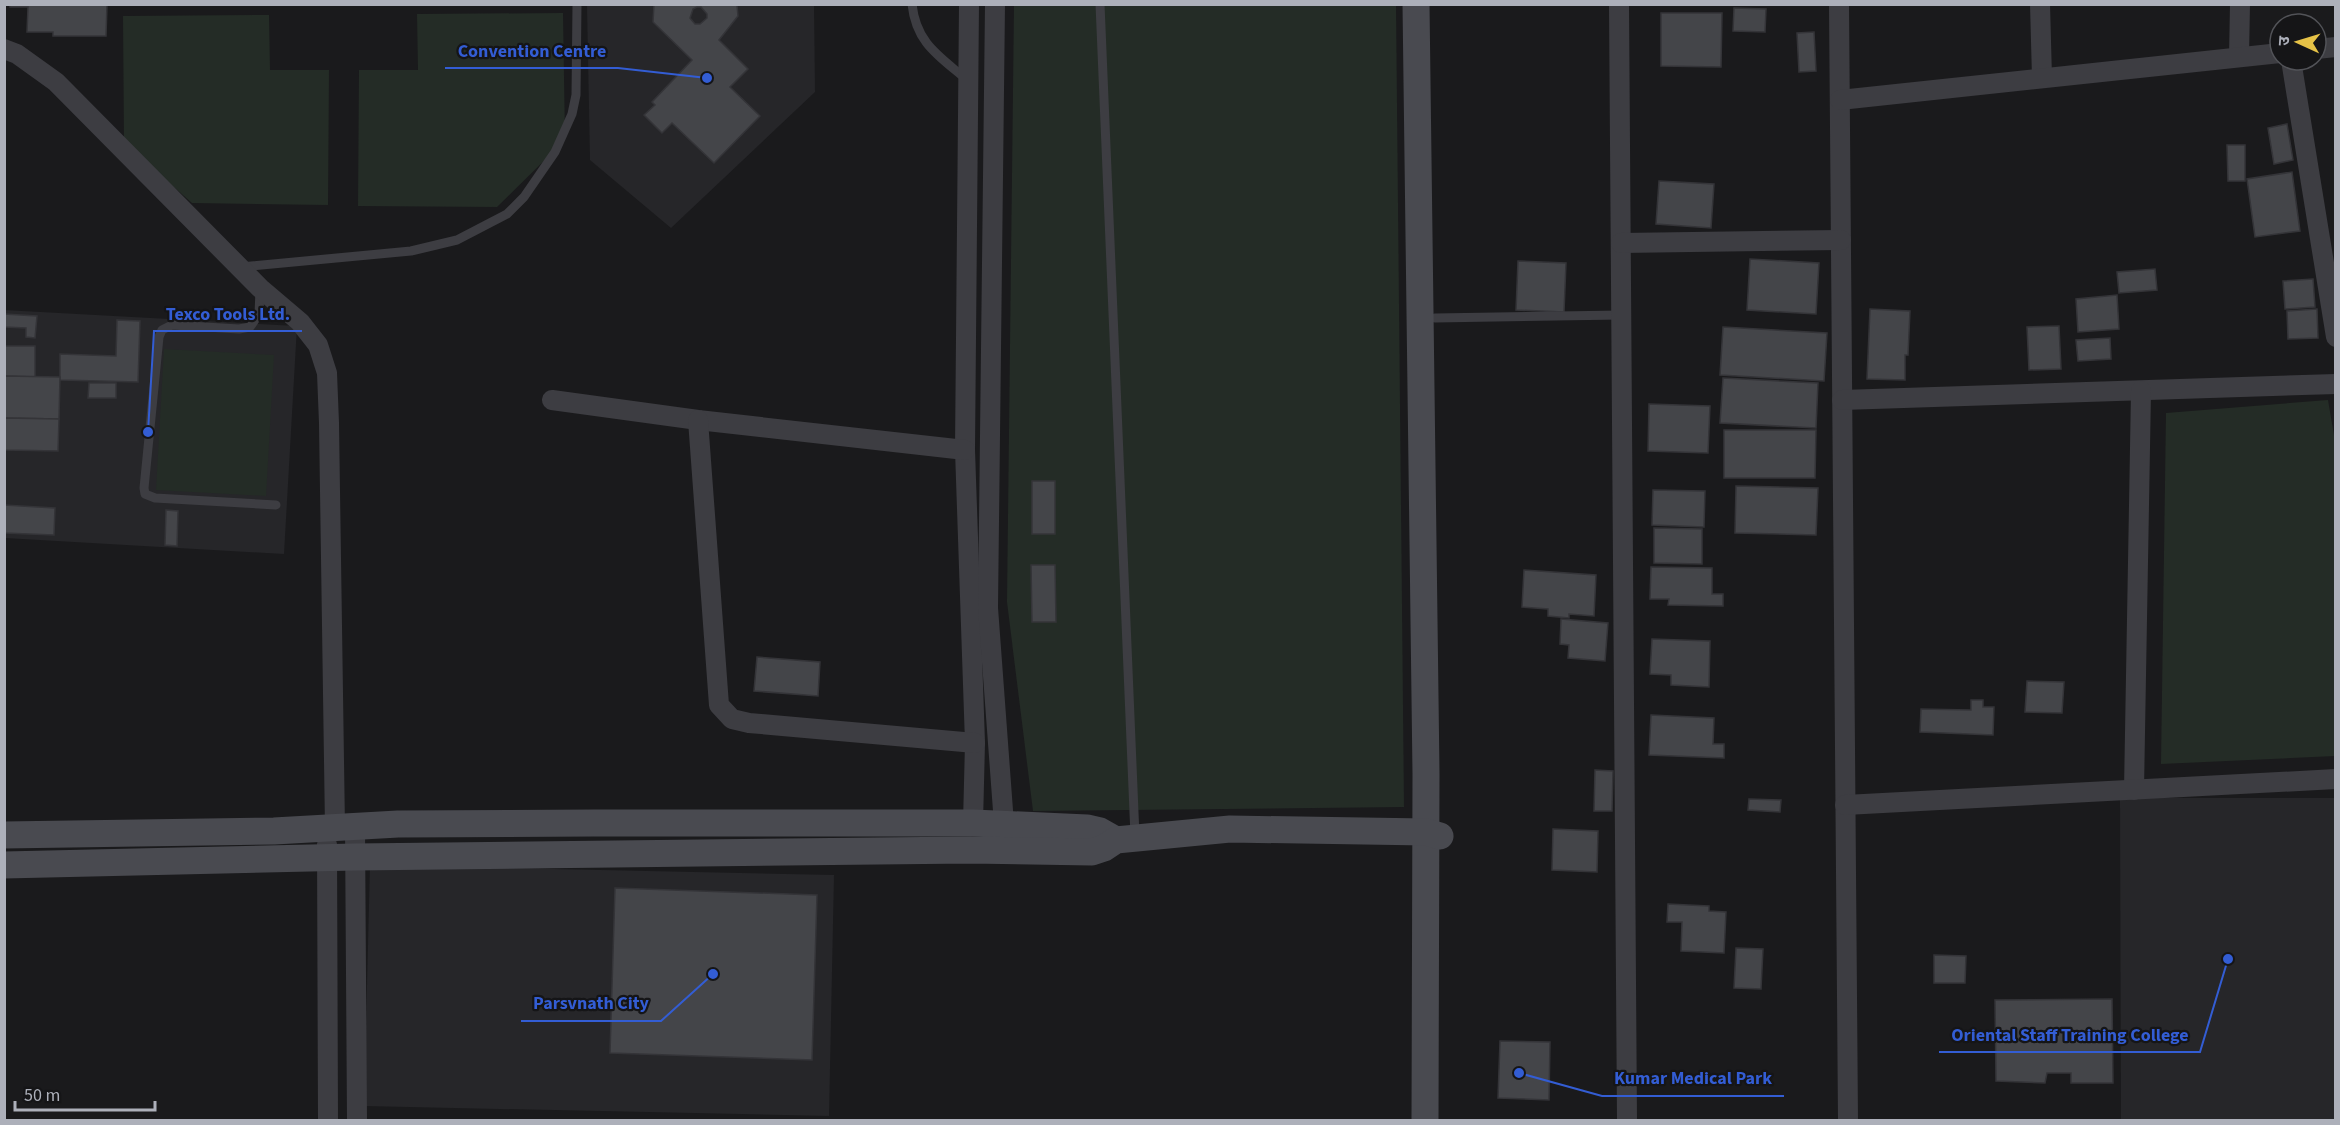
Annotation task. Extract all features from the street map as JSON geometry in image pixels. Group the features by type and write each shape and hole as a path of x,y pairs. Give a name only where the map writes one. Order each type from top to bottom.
{"street":[{"path":"969,4 965,450 975,743 973,823"},
{"path":"995,4 988,608 1004,824"},
{"path":"1416,4 1441,1120"},
{"path":"1425,1120 1433,834 1435,318 1430,4"},
{"path":"1619,4 1627,1120"},
{"path":"1839,4 1848,1120"},
{"path":"2040,4 2042,78"},
{"path":"2239,57 2240,4"},
{"path":"4,49 17,54 56,82 260,288 300,322 318,345 327,373 338,828 327,858 328,1120"},
{"path":"1840,100 2268,54"},
{"path":"2293,72 2336,337"},
{"path":"1621,243 1841,240"},
{"path":"1842,400 2336,384"},
{"path":"2134,790 2141,391"},
{"path":"552,400 698,420 965,450"},
{"path":"698,420 719,705 732,719 749,723 975,743"},
{"path":"1845,805 2336,779"},
{"path":"4,834 274,831 594,823 973,823 1087,828 1126,839"},
{"path":"338,828 355,857 357,1120"},
{"path":"4,865 355,857 970,850 1092,852 1126,839 1199,830 1433,834"}],"lane":[{"path":"240,267 411,251 457,240 507,214 524,197 555,152 572,114 576,95 577,4"},
{"path":"912,4 918,30 923,40 936,55 968,80"},
{"path":"1100,4 1126,839"},
{"path":"260,288 259,314 250,327 239,329 172,325 162,330 159,337 144,488 145,494 155,498 276,505"},
{"path":"1435,318 1621,315"}],"shaded area":[{"path":"587,5 814,5 815,92 671,228 590,160"},
{"path":"1014,5 1396,5 1404,807 1033,811 1007,602"},
{"path":"563,13 565,140 497,207 358,206 359,70 418,70 417,14"},
{"path":"269,15 270,70 329,70 328,205 192,203 124,143 123,16"},
{"path":"4,310 297,326 284,554 5,538"},
{"path":"164,349 274,355 266,496 156,490"},
{"path":"2328,400 2336,447 2335,756 2161,764 2166,413"},
{"path":"2120,798 2335,798 2335,1120 2121,1120"},
{"path":"370,865 834,875 829,1116 364,1106"}],"building":[{"path":"10,4 107,4 106,36 53,36 53,32 27,32 28,7 10,7"},
{"path":"654,4 737,5 738,16 719,40 748,69 730,87 760,116 714,163 672,123 662,133 644,115 655,105 652,102 692,60 653,22","holes":["701,7 707,14 707,18 700,24 695,24 690,18 693,9"]},
{"path":"1734,8 1766,9 1765,32 1733,31"},
{"path":"1661,13 1722,13 1721,67 1661,66"},
{"path":"1814,32 1816,71 1799,72 1797,33"},
{"path":"2287,124 2293,160 2274,164 2268,128"},
{"path":"2227,145 2245,145 2245,181 2228,181"},
{"path":"2292,172 2300,231 2255,237 2247,179"},
{"path":"1659,181 1714,184 1711,228 1656,224"},
{"path":"1750,259 1819,263 1816,314 1747,310"},
{"path":"1518,261 1566,263 1564,312 1516,310"},
{"path":"2155,269 2157,290 2119,293 2117,272"},
{"path":"2313,279 2315,307 2285,309 2283,281"},
{"path":"2117,295 2119,329 2078,332 2076,299"},
{"path":"1870,309 1910,311 1908,355 1905,355 1905,380 1867,379"},
{"path":"2317,309 2318,338 2288,339 2287,311"},
{"path":"4,314 37,316 35,338 26,337 26,328 4,327"},
{"path":"117,320 140,321 138,382 60,380 60,354 116,356"},
{"path":"2059,326 2061,369 2029,370 2027,327"},
{"path":"1723,327 1827,333 1824,381 1720,375"},
{"path":"2110,338 2111,359 2078,361 2076,340"},
{"path":"4,346 35,346 35,377 4,376"},
{"path":"4,376 60,377 59,419 4,418"},
{"path":"1723,378 1818,383 1816,428 1720,423"},
{"path":"89,383 116,383 116,398 88,398"},
{"path":"1649,404 1710,406 1708,453 1648,451"},
{"path":"4,418 59,419 58,451 4,450"},
{"path":"1724,430 1816,430 1815,478 1724,478"},
{"path":"1032,481 1055,481 1055,534 1032,534"},
{"path":"1736,486 1818,488 1816,535 1735,533"},
{"path":"1653,490 1705,491 1704,527 1652,525"},
{"path":"4,505 55,508 54,535 4,533"},
{"path":"166,510 178,511 177,546 165,545"},
{"path":"1654,528 1702,529 1702,564 1654,563"},
{"path":"1031,565 1055,565 1056,622 1032,622"},
{"path":"1651,567 1712,568 1712,594 1723,594 1723,606 1668,605 1669,599 1650,599"},
{"path":"1524,570 1596,575 1594,616 1569,614 1569,618 1548,616 1548,609 1522,607"},
{"path":"1561,619 1608,623 1605,661 1568,658 1569,645 1560,644"},
{"path":"1652,639 1710,641 1709,687 1671,685 1671,675 1650,674"},
{"path":"757,657 820,662 818,696 754,691"},
{"path":"2027,681 2064,682 2062,713 2025,712"},
{"path":"1971,700 1983,700 1983,707 1994,707 1993,735 1920,732 1921,709 1971,710"},
{"path":"1651,715 1714,718 1713,744 1724,744 1724,758 1649,755"},
{"path":"1595,770 1613,771 1612,811 1594,811"},
{"path":"1749,799 1781,800 1780,812 1748,810"},
{"path":"1553,829 1598,831 1597,872 1552,870"},
{"path":"615,888 817,895 812,1060 610,1053"},
{"path":"1668,904 1709,906 1709,911 1726,912 1724,953 1681,951 1682,922 1667,922"},
{"path":"1736,948 1763,949 1761,989 1734,988"},
{"path":"1934,955 1966,956 1965,983 1934,983"},
{"path":"2112,999 2113,1083 2071,1083 2071,1073 2047,1073 2045,1083 1996,1081 1995,1000"},
{"path":"1500,1041 1550,1042 1549,1100 1498,1098"}],"place":[{"name":"Convention Centre","path":"707,78"},
{"name":"Texco Tools Ltd.","path":"148,432"},
{"name":"Oriental Staff Training College","path":"2228,959"},
{"name":"Parsvnath City","path":"713,974"},
{"name":"Kumar Medical Park","path":"1519,1073"}]}
